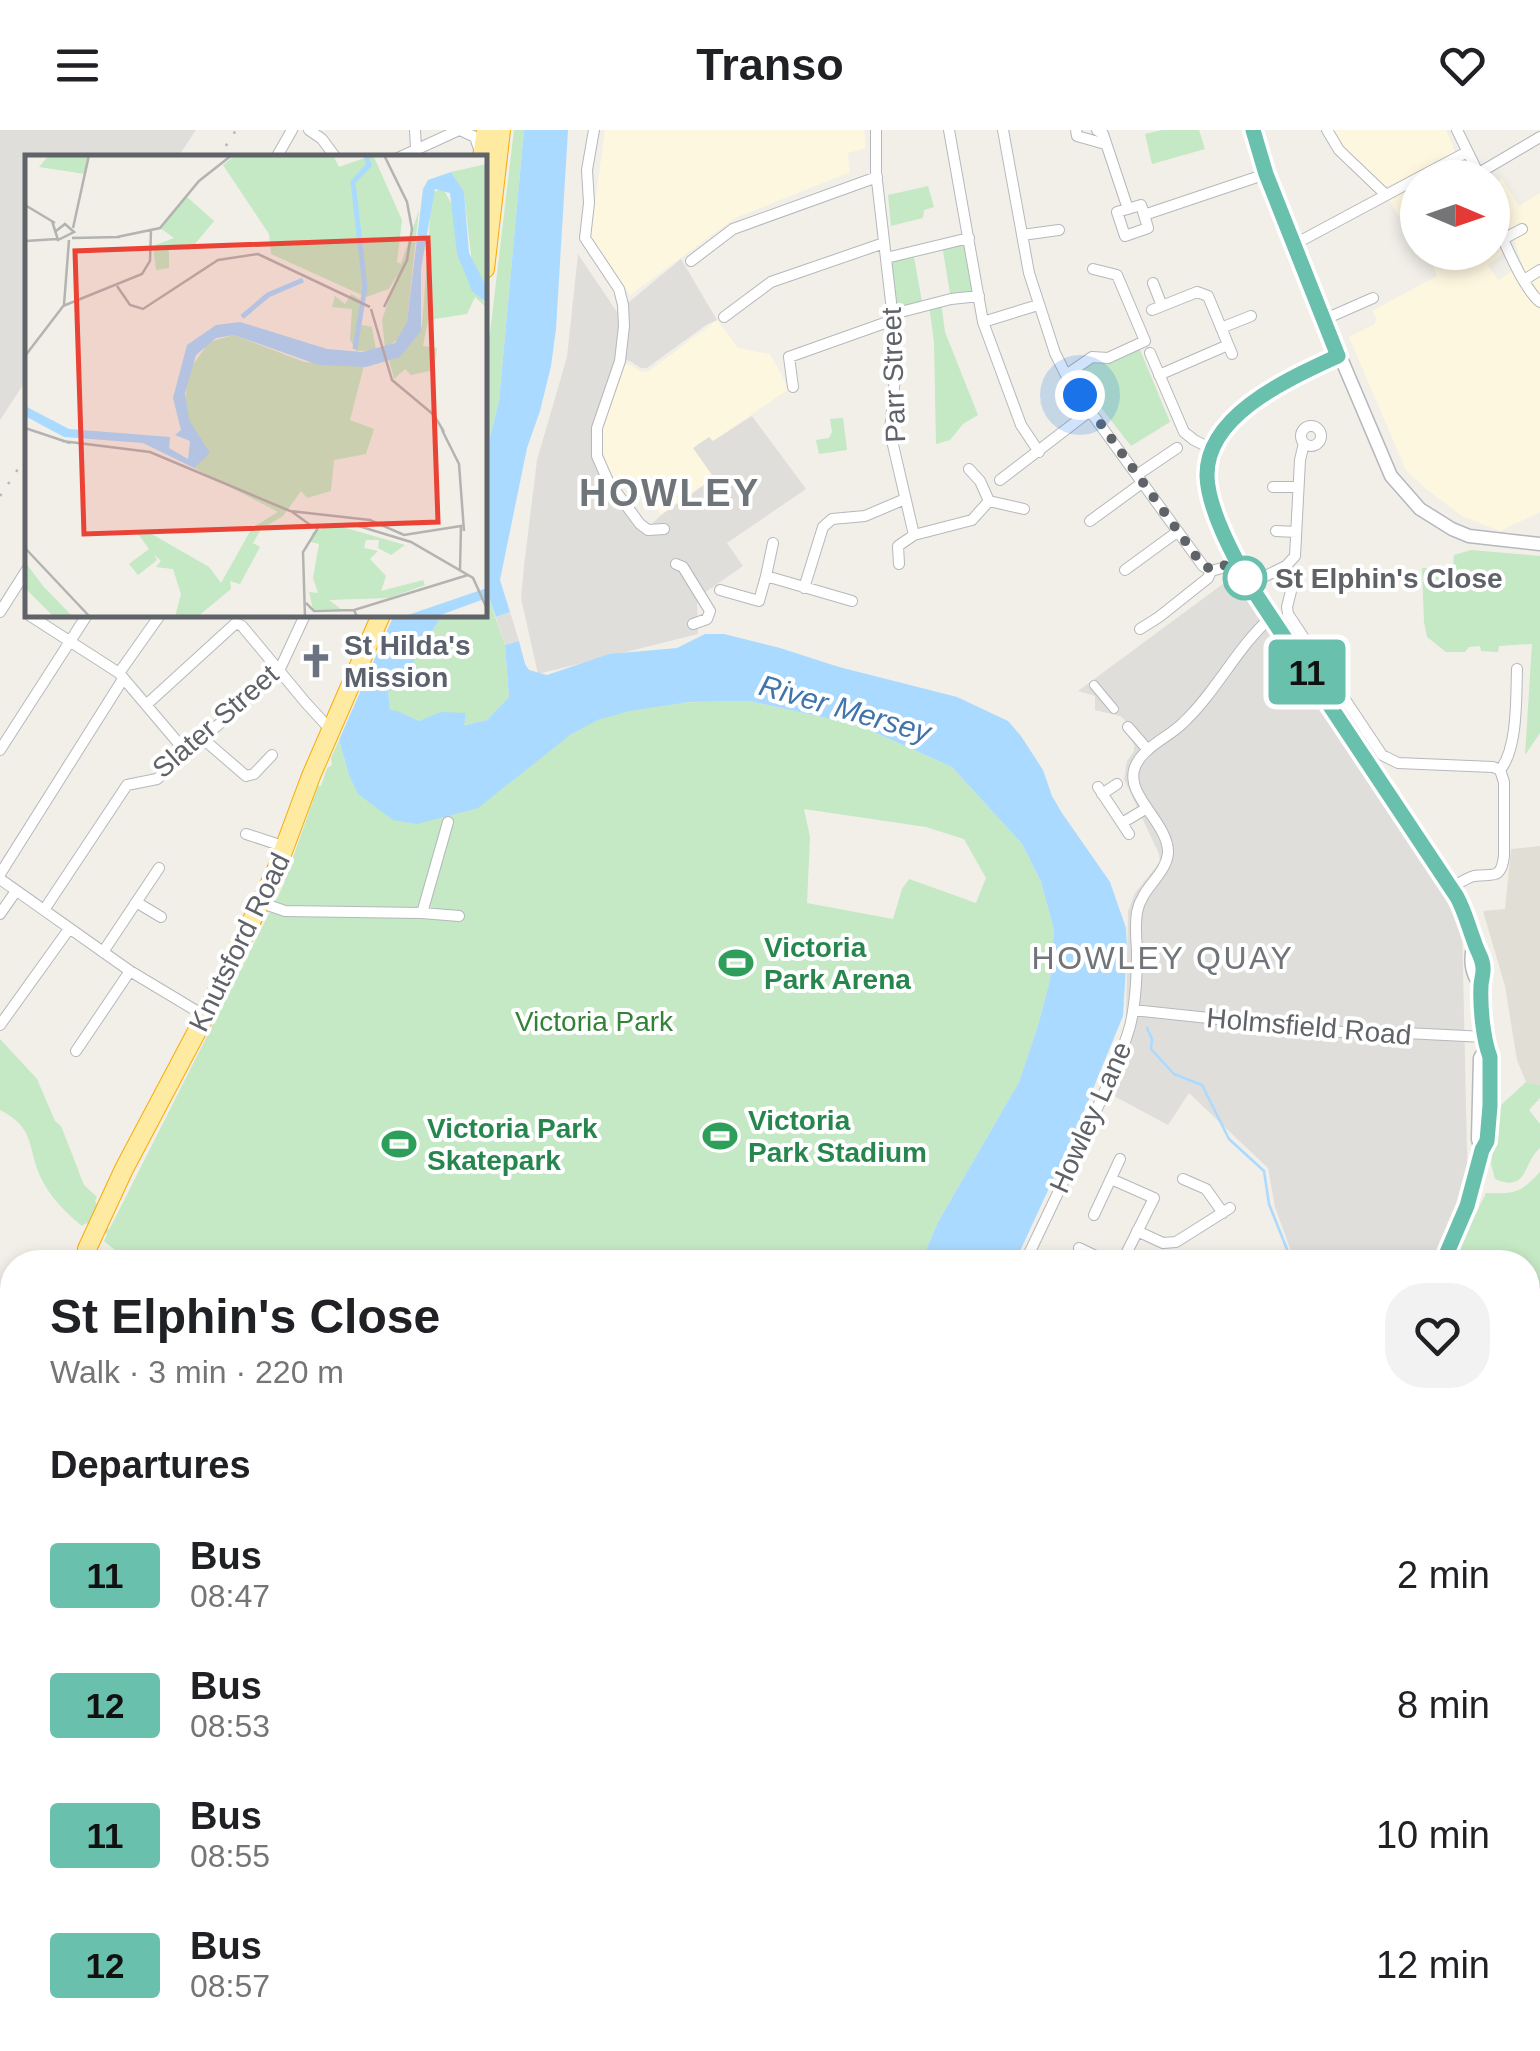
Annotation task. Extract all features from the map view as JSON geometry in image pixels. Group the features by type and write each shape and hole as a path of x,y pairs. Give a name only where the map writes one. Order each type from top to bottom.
{"highway":[{"path":"482,155 486,130"},
{"path":"488,241 500,130"},
{"name":"Knutsford Road","path":"88,1250 262,903 330,729 380,618"}],"street":[{"path":"278,155 292,130"},
{"path":"309,130 334,155"},
{"path":"415,130 416,148"},
{"path":"403,155 459,130 475,136 480,155"},
{"path":"594,130 587,170 585,238 621,292 624,326 620,361 597,428 597,456 608,481 640,524 648,530 664,529"},
{"name":"Parr Street","path":"876,130 876,177 896,354 890,432 914,534"},
{"path":"949,130 983,322 1021,425 1040,452"},
{"path":"1003,130 1038,305 1066,375 1203,566 1212,570 1236,560"},
{"path":"1076,130 1077,136 1105,144"},
{"path":"1097,130 1103,134 1128,209"},
{"path":"1253,130 1292,245 1391,476 1411,502 1469,536 1540,544"},
{"path":"1327,130 1339,150 1385,194"},
{"path":"1457,130 1471,160"},
{"path":"1502,160 1540,136"},
{"path":"1452,160 1467,152"},
{"path":"1144,216 1266,174"},
{"path":"691,260 734,228 876,177"},
{"path":"1292,245 1400,187"},
{"path":"1141,204 1148,228 1125,236 1117,212 1128,209 1141,204"},
{"path":"1510,235 1522,229"},
{"path":"1022,235 1059,230"},
{"path":"886,258 969,238"},
{"path":"724,317 771,282 884,243"},
{"path":"1510,252 1534,298 1540,302"},
{"path":"1066,375 1092,357 1108,358 1146,341 1117,276 1093,270"},
{"path":"1524,280 1540,270"},
{"path":"1153,283 1157,308 1197,292 1208,296 1230,350 1159,375"},
{"path":"792,387 789,357 893,316 951,299 979,296"},
{"path":"1323,320 1373,298"},
{"path":"983,322 1038,305"},
{"path":"1221,328 1251,316"},
{"path":"1150,353 1184,432 1212,449"},
{"path":"1338,356 1260,398 1233,419 1212,449 1207,470 1209,492 1249,584 1452,888 1482,956 1485,1042 1480,1058 1478,1139 1482,1150 1467,1206 1448,1250"},
{"path":"1252,384 1260,398"},
{"path":"1000,480 1090,411"},
{"path":"1249,584 1286,566 1295,556 1304,443"},
{"path":"1090,521 1176,448"},
{"path":"969,469 980,481 989,502"},
{"path":"1273,486 1298,488"},
{"path":"804,588 823,527 832,519 865,516 906,499"},
{"path":"989,502 1024,509"},
{"path":"899,564 898,546 914,534 972,520 989,502"},
{"path":"1276,531 1296,532"},
{"path":"1126,570 1177,532"},
{"path":"720,590 759,601 773,544"},
{"path":"676,564 683,567 710,611 707,619 693,624"},
{"path":"1286,566 1292,588 1286,607 1288,614 1382,755 1398,763 1492,766 1500,770 1504,782 1502,868 1490,876 1471,877 1452,888"},
{"path":"1140,629 1196,588 1212,570"},
{"path":"0,612 25,573"},
{"path":"766,576 852,602"},
{"path":"7,601 25,613"},
{"path":"33,618 121,676 186,752"},
{"path":"0,750 85,618"},
{"path":"158,618 0,877 68,929 205,1016"},
{"name":"Slater Street","path":"44,910 127,785 157,779 279,671 304,618"},
{"path":"1128,726 1148,750 1182,724 1246,641 1270,618"},
{"path":"146,705 236,622 330,729"},
{"path":"1500,770 1508,756 1516,714 1518,668"},
{"path":"1094,685 1114,709"},
{"path":"202,738 246,776 254,774 272,755"},
{"name":"Howley Lane","path":"1031,1250 1120,1056 1133,1010 1136,914 1145,890 1168,855 1164,833 1134,782 1135,766 1148,750"},
{"path":"1118,784 1100,791 1125,828 1147,808"},
{"path":"422,913 448,822"},
{"path":"246,834 286,847"},
{"path":"103,952 160,868"},
{"path":"0,914 16,890"},
{"path":"136,902 161,917"},
{"path":"262,903 285,911 458,916"},
{"path":"0,1025 68,929"},
{"path":"76,1051 130,971"},
{"name":"Holmsfield Road","path":"1133,1010 1485,1042"},
{"path":"1094,1214 1120,1159"},
{"path":"1111,1179 1154,1198 1128,1250"},
{"path":"1138,1231 1163,1243 1176,1242 1227,1210 1206,1189 1183,1179"},
{"path":"1079,1248 1083,1250"}],"shaded area":[{"path":"0,130 196,130 179,155 25,155 25,382 0,420"},
{"path":"605,130 864,130 866,148 848,153 850,172 735,218 630,295 590,240"},
{"path":"1328,130 1446,130 1457,157 1400,160 1400,181 1378,185"},
{"path":"1510,192 1519,206 1540,193 1540,512 1500,531 1462,516 1406,470 1349,337 1375,324 1372,311 1437,276 1435,270 1491,270 1498,280 1516,269 1524,269 1510,229"},
{"path":"1400,194 1400,216 1399,216 1389,200"},
{"path":"578,254 617,312 681,259 717,320 647,368 618,359 595,456 644,532 661,515 714,478 693,448 709,437 713,441 752,416 806,489 727,543 743,566 697,598 698,634 538,674 521,598 524,566 537,460 567,357"},
{"path":"717,320 738,348 770,354 789,389 713,441 694,448 714,477 661,515 636,478 618,491 602,465 599,428 621,363 648,372"},
{"path":"1235,575 1440,884 1462,924 1468,1196 1441,1250 1291,1250 1275,1207 1268,1168 1189,1093 1168,1125 1101,1089 1126,1024 1128,911 1135,893 1160,862 1124,779 1127,761 1134,751 1134,744 1123,730 1130,724 1120,716 1095,710 1095,696 1078,691"},
{"path":"510,612 519,641 505,645 496,617"},
{"path":"1540,846 1540,1085 1526,1082 1517,1060 1505,986 1483,911 1505,909 1511,849"}],"green space":[{"path":"514,130 524,130 499,401 488,445 490,333"},
{"path":"1199,130 1205,149 1152,164 1145,134"},
{"path":"928,186 934,207 924,210 923,218 891,226 888,195"},
{"path":"969,238 979,296 951,299 942,245"},
{"path":"913,252 923,307 893,314 886,258"},
{"path":"941,302 945,332 978,415 963,424 950,440 936,444 934,342 929,305"},
{"path":"1138,345 1170,422 1131,446 1075,374 1086,363"},
{"path":"843,418 847,450 819,454 816,440 829,438 830,419"},
{"path":"1471,550 1540,556 1540,733 1525,755 1532,644 1499,646 1498,652 1481,651 1480,646 1469,647 1465,652 1446,652 1427,637 1422,568 1453,569 1454,555"},
{"path":"488,596 505,645 509,697 487,720 463,725 466,713 419,721 390,711 388,691 398,687 440,618 488,618"},
{"name":"Victoria Park","path":"749,701 858,725 952,767 1022,844 1041,882 1054,930 1050,980 1037,1029 1019,1082 938,1222 926,1250 115,1250 104,1241 107,1234 86,1223 82,1226 64,1210 40,1176 25,1131 0,1110 0,1039 37,1079 84,1185 97,1197 95,1201 109,1230 283,886 318,786 332,765 339,740 349,775 570,735 616,713 673,703","holes":["804,809 926,827 964,839 986,878 976,903 909,879 893,919 807,903 810,837"]},
{"path":"1526,1082 1540,1085 1540,1098 1529,1110 1540,1124 1540,1148 1519,1179 1506,1182 1495,1179 1491,1164 1499,1107"},
{"path":"1540,1172 1540,1250 1458,1250 1486,1193 1516,1191"}],"water":[{"path":"524,130 568,130 551,366 527,448 500,580 510,612 496,617 488,595 488,445 499,401"},
{"name":"River Mersey","path":"393,618 440,618 398,687 388,691 390,710 419,721 441,712 466,713 464,725 487,720 509,697 505,645 519,641 529,670 547,675 609,654 677,648 705,634 724,634 957,697 1008,721 1043,770 1062,813 1110,882 1126,928 1127,949 1123,1016 1021,1250 926,1250 938,1222 1019,1082 1050,980 1054,930 1041,882 1022,844 952,767 858,725 749,701 689,702 598,720 570,735 478,808 417,824 393,820 358,794 339,740"}],"waterway":[{"path":"1147,1028 1151,1049 1174,1074 1202,1085 1229,1139 1264,1171 1269,1204 1287,1250"}],"railway":[{"path":"220,155 236,130"},
{"path":"0,496 25,458"}],"bus line":[{"name":"11","path":"1253,130 1292,245 1338,356 1260,398 1233,419 1212,449 1208,483 1212,502 1249,584 1457,897 1482,956 1484,971 1480,984 1490,1057 1489,1125 1467,1206 1448,1250"}],"place":[{"name":"St Elphin's Close","path":"1245,578"},
{"name":"St Hilda's Mission","path":"316,661"},
{"name":"Victoria Park Arena","path":"736,963"},
{"name":"Victoria Park Stadium","path":"720,1136"},
{"name":"Victoria Park Skatepark","path":"399,1144"}],"district":[{"name":"HOWLEY","path":"670,493"},
{"name":"HOWLEY QUAY","path":"1163,958"}],"route":[{"path":"1080,395 1203,566 1215,570 1236,560 1249,584 1245,578"}]}
